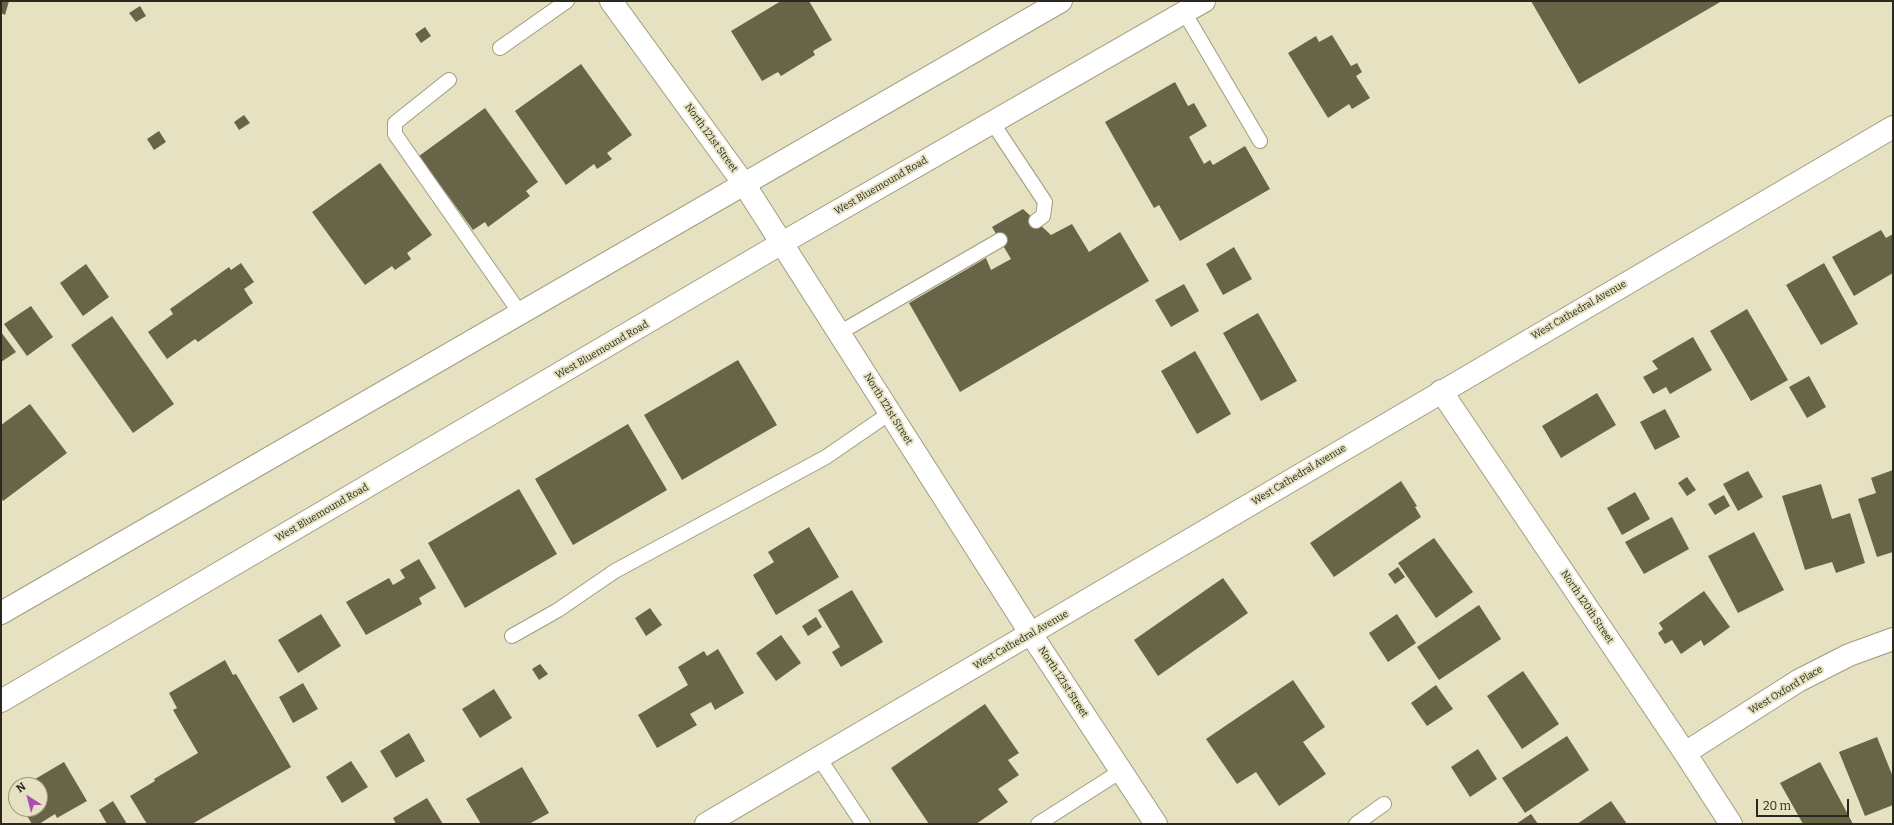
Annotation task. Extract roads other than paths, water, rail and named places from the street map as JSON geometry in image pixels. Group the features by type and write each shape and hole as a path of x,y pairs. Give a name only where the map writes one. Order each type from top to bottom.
{"street":[{"name":"North 121st Street","path":"611,1 744,184 1031,634 1156,824"},
{"path":"1,613 1061,1"},
{"name":"West Bluemound Road","path":"1,701 782,243 1204,1"},
{"name":"West Cathedral Avenue","path":"706,824 1031,634 1441,391 1893,127"},
{"name":"North 120th Street","path":"1441,391 1685,753 1731,824"},
{"name":"West Oxford Place","path":"1685,753 1798,681 1849,655 1893,639"}],"lane":[{"path":"500,48 567,1"},
{"path":"1184,12 1260,141"},
{"path":"449,80 395,123 395,134 520,313"},
{"path":"992,122 1045,202 1043,216 1036,221"},
{"path":"840,333 1000,240"},
{"path":"512,636 558,610 615,570 826,457 890,413"},
{"path":"819,758 863,824"},
{"path":"1038,824 1121,771"},
{"path":"1356,824 1384,804"}]}
